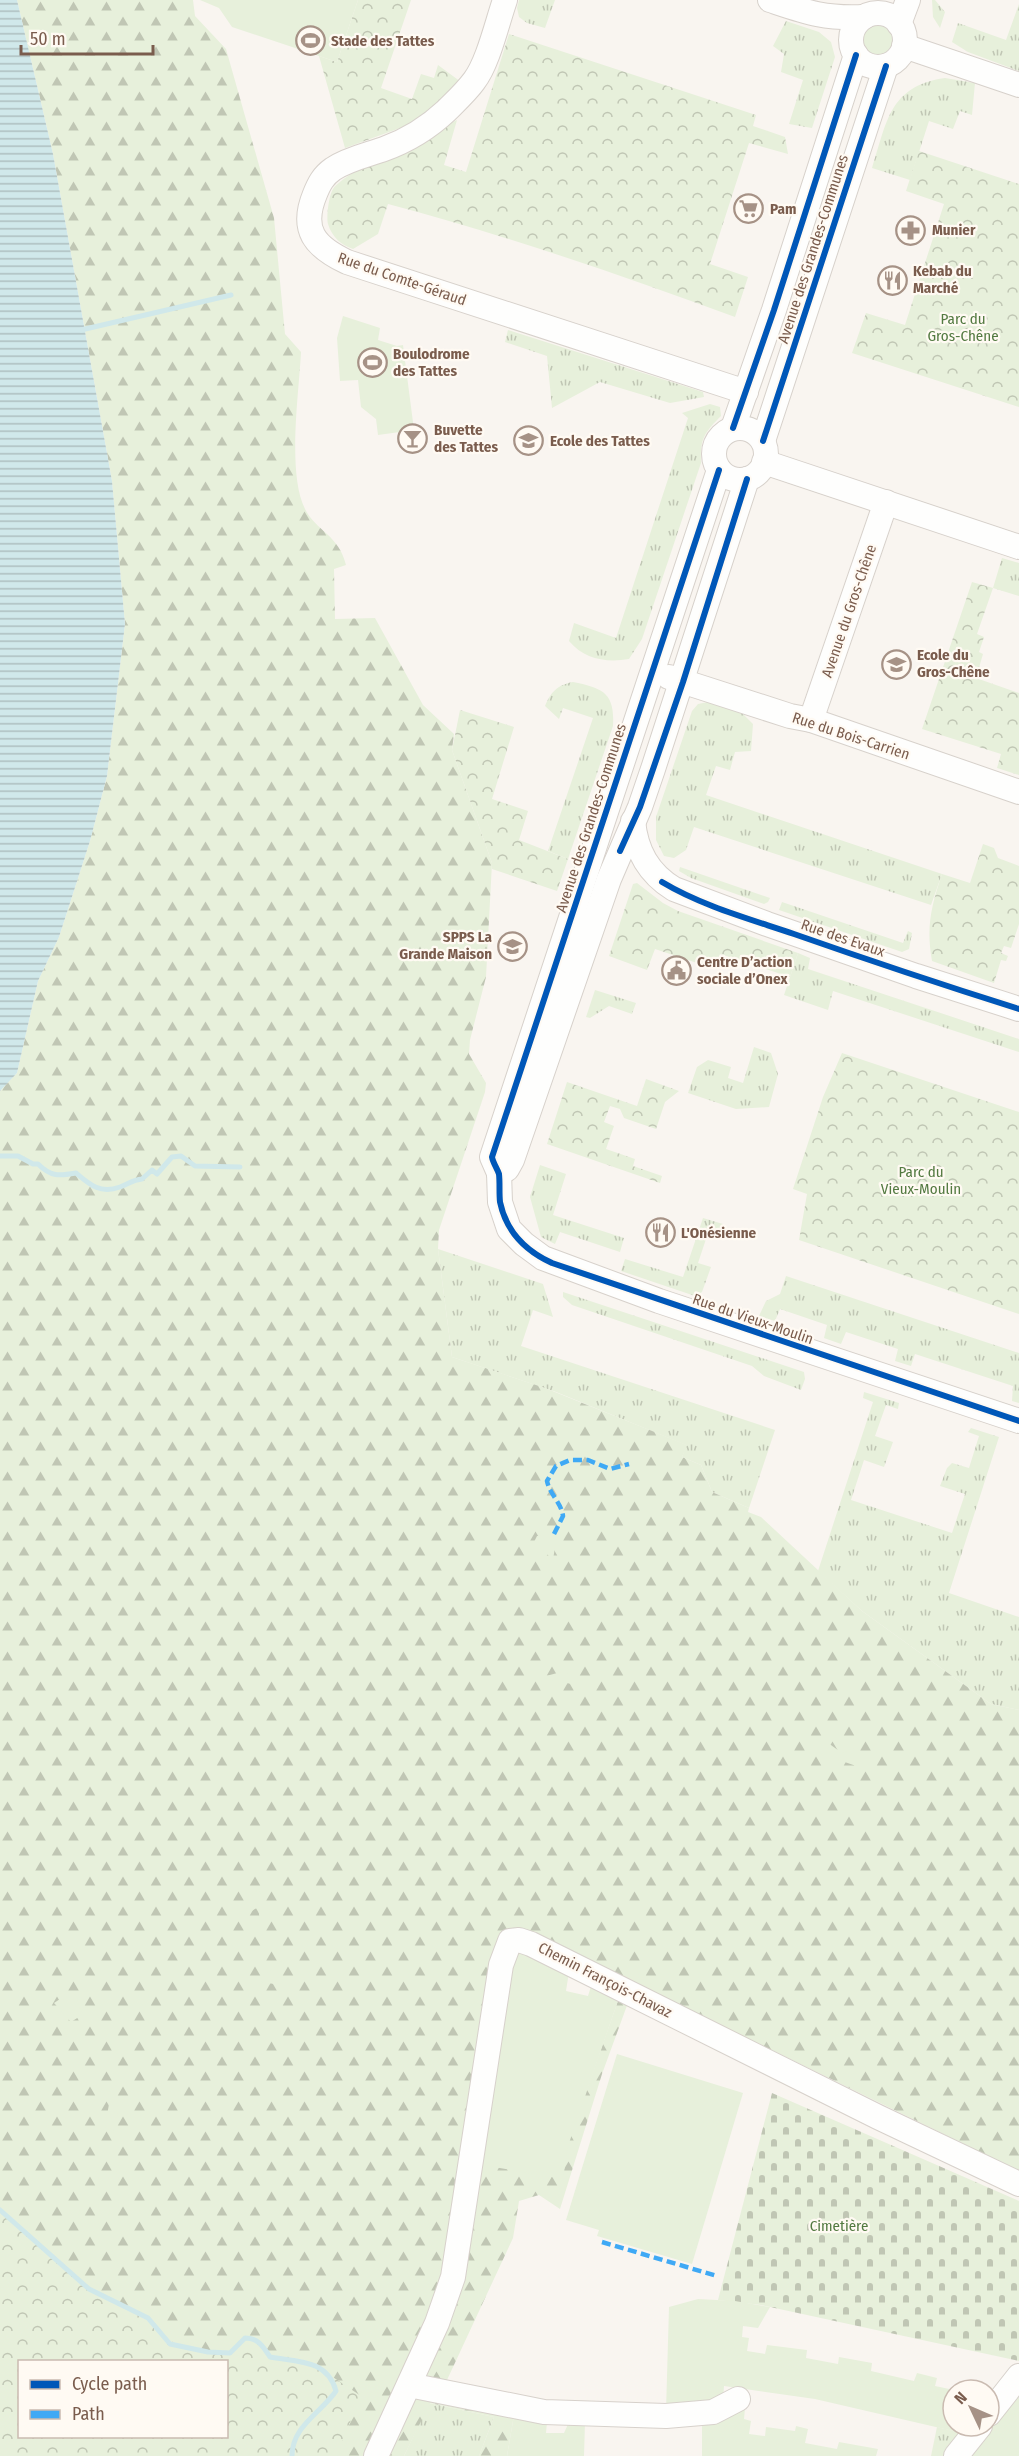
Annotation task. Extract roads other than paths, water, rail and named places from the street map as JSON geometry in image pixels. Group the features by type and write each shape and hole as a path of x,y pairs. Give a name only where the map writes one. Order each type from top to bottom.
{"street":[{"name":"Rue du Comte-Géraud","path":"505,0 478,75 446,110 431,124 389,147 349,161 326,174 316,190 308,216 313,238 328,253 346,262 746,392"},
{"path":"770,0 816,16 838,30 870,66 886,66 896,60 908,0"},
{"path":"816,16 842,18 870,11 889,16 902,35 1019,85"},
{"path":"854,50 855,26 870,11"},
{"name":"Avenue des Grandes-Communes","path":"733,428 854,50"},
{"name":"Avenue des Grandes-Communes","path":"764,452 886,66"},
{"path":"764,452 760,471 747,479 729,478 719,470 714,458 714,445 721,434 733,428 750,429 764,452 886,502 1019,547"},
{"name":"Avenue des Grandes-Communes","path":"499,1173 492,1157 719,470"},
{"path":"499,1173 507,1169 512,1160 609,879 640,807 683,682 747,479"},
{"name":"Avenue du Gros-Chêne","path":"811,720 886,502"},
{"name":"Rue du Bois-Carrien","path":"652,672 790,716 811,720 1019,792"},
{"name":"Rue des Evaux","path":"633,821 635,837 647,866 662,882 674,889 905,973 1019,1009"},
{"name":"Rue du Vieux-Moulin","path":"499,1173 500,1202 509,1228 524,1244 543,1258 659,1300 1019,1421"},
{"name":"Chemin François-Chavaz","path":"376,2456 437,2323 453,2277 501,1965 510,1941 519,1940 531,1944 878,2117 1019,2184"},
{"path":"1001,2399 1019,2376"},
{"path":"409,2385 544,2412 666,2416 713,2412 738,2399"},
{"path":"956,2456 970,2438"}],"water":[{"path":"0,0 17,0 53,154 112,481 125,624 107,776 90,841 59,937 38,981 17,1073 0,1091"}],"waterway":[{"path":"81,330 231,295"},
{"path":"0,1156 18,1156 56,1174 76,1173 91,1185 101,1189 113,1189 142,1179 152,1170 157,1174 172,1157 181,1156 195,1166 240,1167"},
{"path":"0,2210 89,2289 148,2318 170,2344 208,2352 230,2353 245,2338 250,2338 260,2343 270,2357 310,2364 326,2373 336,2391 302,2428 293,2445 292,2456"}],"place":[{"name":"Stade des Tattes","path":"310,41"},
{"name":"Pam","path":"749,209"},
{"name":"Munier","path":"911,230"},
{"name":"Kebab du Marché","path":"892,280"},
{"name":"Boulodrome des Tattes","path":"372,363"},
{"name":"Buvette des Tattes","path":"413,439"},
{"name":"Ecole des Tattes","path":"529,441"},
{"name":"Ecole du Gros-Chêne","path":"896,664"},
{"name":"SPPS La Grande Maison","path":"513,946"},
{"name":"Centre D’action sociale d’Onex","path":"676,971"},
{"name":"L'Onésienne","path":"660,1233"}],"park label":[{"name":"Parc du Gros-Chêne","path":"963,328"},
{"name":"Parc du Vieux-Moulin","path":"921,1180"},
{"name":"Cimetière","path":"839,2226"}]}
